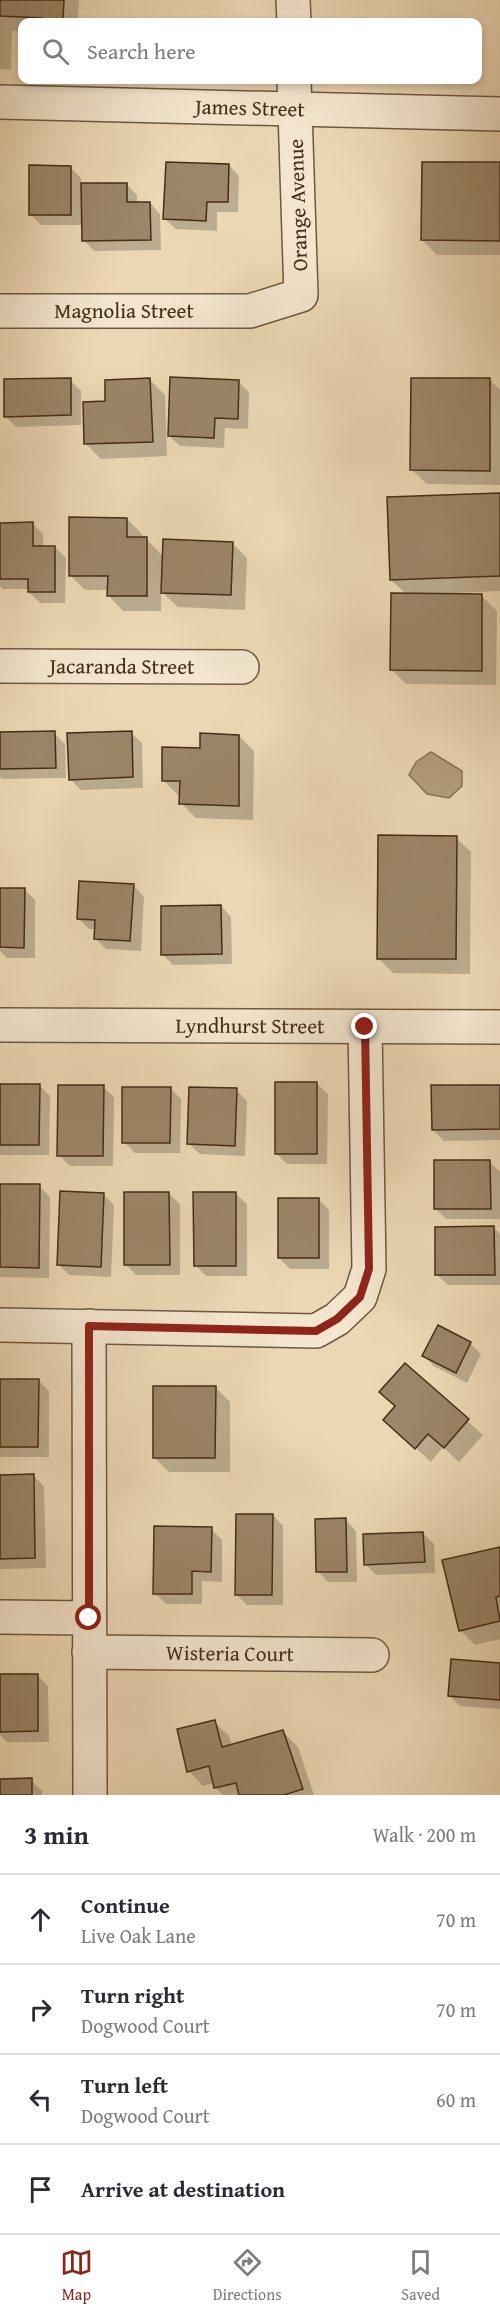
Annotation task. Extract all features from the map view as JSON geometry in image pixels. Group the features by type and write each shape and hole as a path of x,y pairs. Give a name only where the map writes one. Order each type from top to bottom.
{"street":[{"path":"293,0 294,18"},
{"name":"James Street","path":"0,102 294,94 500,114"},
{"name":"Orange Avenue","path":"294,94 301,295"},
{"name":"Magnolia Street","path":"0,311 250,311 301,295"},
{"name":"Jacaranda Street","path":"0,666 242,667"},
{"name":"Lyndhurst Street","path":"0,1025 500,1027"},
{"path":"0,1325 316,1331 337,1319 360,1297 369,1269 365,1027"},
{"path":"89,1326 90,1795"},
{"path":"0,1617 89,1618"},
{"name":"Wisteria Court","path":"89,1652 372,1655"}],"shaded area":[{"path":"431,752 462,771 462,786 449,798 427,794 409,775 416,762"}],"building":[{"path":"0,0 64,0 63,18 0,16"},
{"path":"166,162 229,164 228,202 207,202 206,221 163,219"},
{"path":"422,162 500,162 500,241 421,240"},
{"path":"29,165 71,166 71,215 29,215"},
{"path":"81,183 127,183 127,202 150,202 151,240 82,241"},
{"path":"170,377 239,380 238,419 215,418 214,438 168,436"},
{"path":"71,378 71,415 4,417 4,379"},
{"path":"150,378 153,442 84,444 83,402 105,401 105,380"},
{"path":"411,378 490,378 490,471 410,470"},
{"path":"500,493 500,576 390,580 387,497"},
{"path":"69,517 127,518 127,537 147,537 147,596 107,596 108,576 69,576"},
{"path":"33,522 33,546 55,546 55,592 28,592 28,579 0,579 0,523"},
{"path":"163,539 233,542 231,595 161,593"},
{"path":"391,593 482,594 482,671 390,670"},
{"path":"55,731 56,768 0,769 0,732"},
{"path":"132,731 133,777 69,780 67,733"},
{"path":"200,733 239,735 239,806 179,804 180,781 162,781 162,747 200,748"},
{"path":"378,835 457,836 456,959 377,959"},
{"path":"79,881 134,884 130,941 94,939 95,920 77,919"},
{"path":"0,888 25,888 24,948 0,947"},
{"path":"221,905 222,954 161,955 161,906"},
{"path":"275,1082 317,1082 317,1154 275,1154"},
{"path":"0,1084 40,1084 39,1145 0,1145"},
{"path":"58,1085 104,1085 103,1156 57,1156"},
{"path":"431,1085 500,1085 500,1129 432,1130"},
{"path":"122,1087 171,1087 170,1143 122,1143"},
{"path":"189,1087 237,1088 235,1146 187,1144"},
{"path":"434,1160 490,1160 491,1209 434,1209"},
{"path":"0,1184 40,1184 39,1268 0,1267"},
{"path":"60,1191 104,1193 101,1267 57,1265"},
{"path":"124,1192 169,1192 170,1265 124,1265"},
{"path":"193,1192 236,1192 236,1266 194,1266"},
{"path":"278,1198 319,1198 319,1258 278,1258"},
{"path":"494,1226 495,1275 435,1275 435,1227"},
{"path":"438,1325 471,1342 456,1373 422,1356"},
{"path":"405,1363 469,1419 444,1448 428,1434 415,1449 383,1420 395,1406 379,1392"},
{"path":"0,1379 39,1379 38,1447 0,1447"},
{"path":"153,1386 216,1386 215,1458 153,1458"},
{"path":"34,1474 35,1558 0,1559 0,1475"},
{"path":"236,1514 273,1514 272,1595 235,1595"},
{"path":"346,1518 347,1572 316,1572 315,1519"},
{"path":"154,1526 212,1527 211,1572 192,1571 192,1594 153,1594"},
{"path":"423,1532 425,1562 364,1565 363,1534"},
{"path":"500,1547 500,1596 496,1597 500,1621 459,1631 442,1560"},
{"path":"451,1659 500,1663 500,1700 448,1696"},
{"path":"0,1674 38,1674 38,1731 0,1732"},
{"path":"215,1720 222,1747 283,1730 303,1789 284,1795 239,1795 236,1783 214,1788 209,1766 187,1772 177,1729"},
{"path":"32,1778 32,1795 0,1795 0,1779"}],"route":[{"path":"89,1618 89,1326 316,1331 337,1319 360,1297 369,1269 365,1027"}]}
